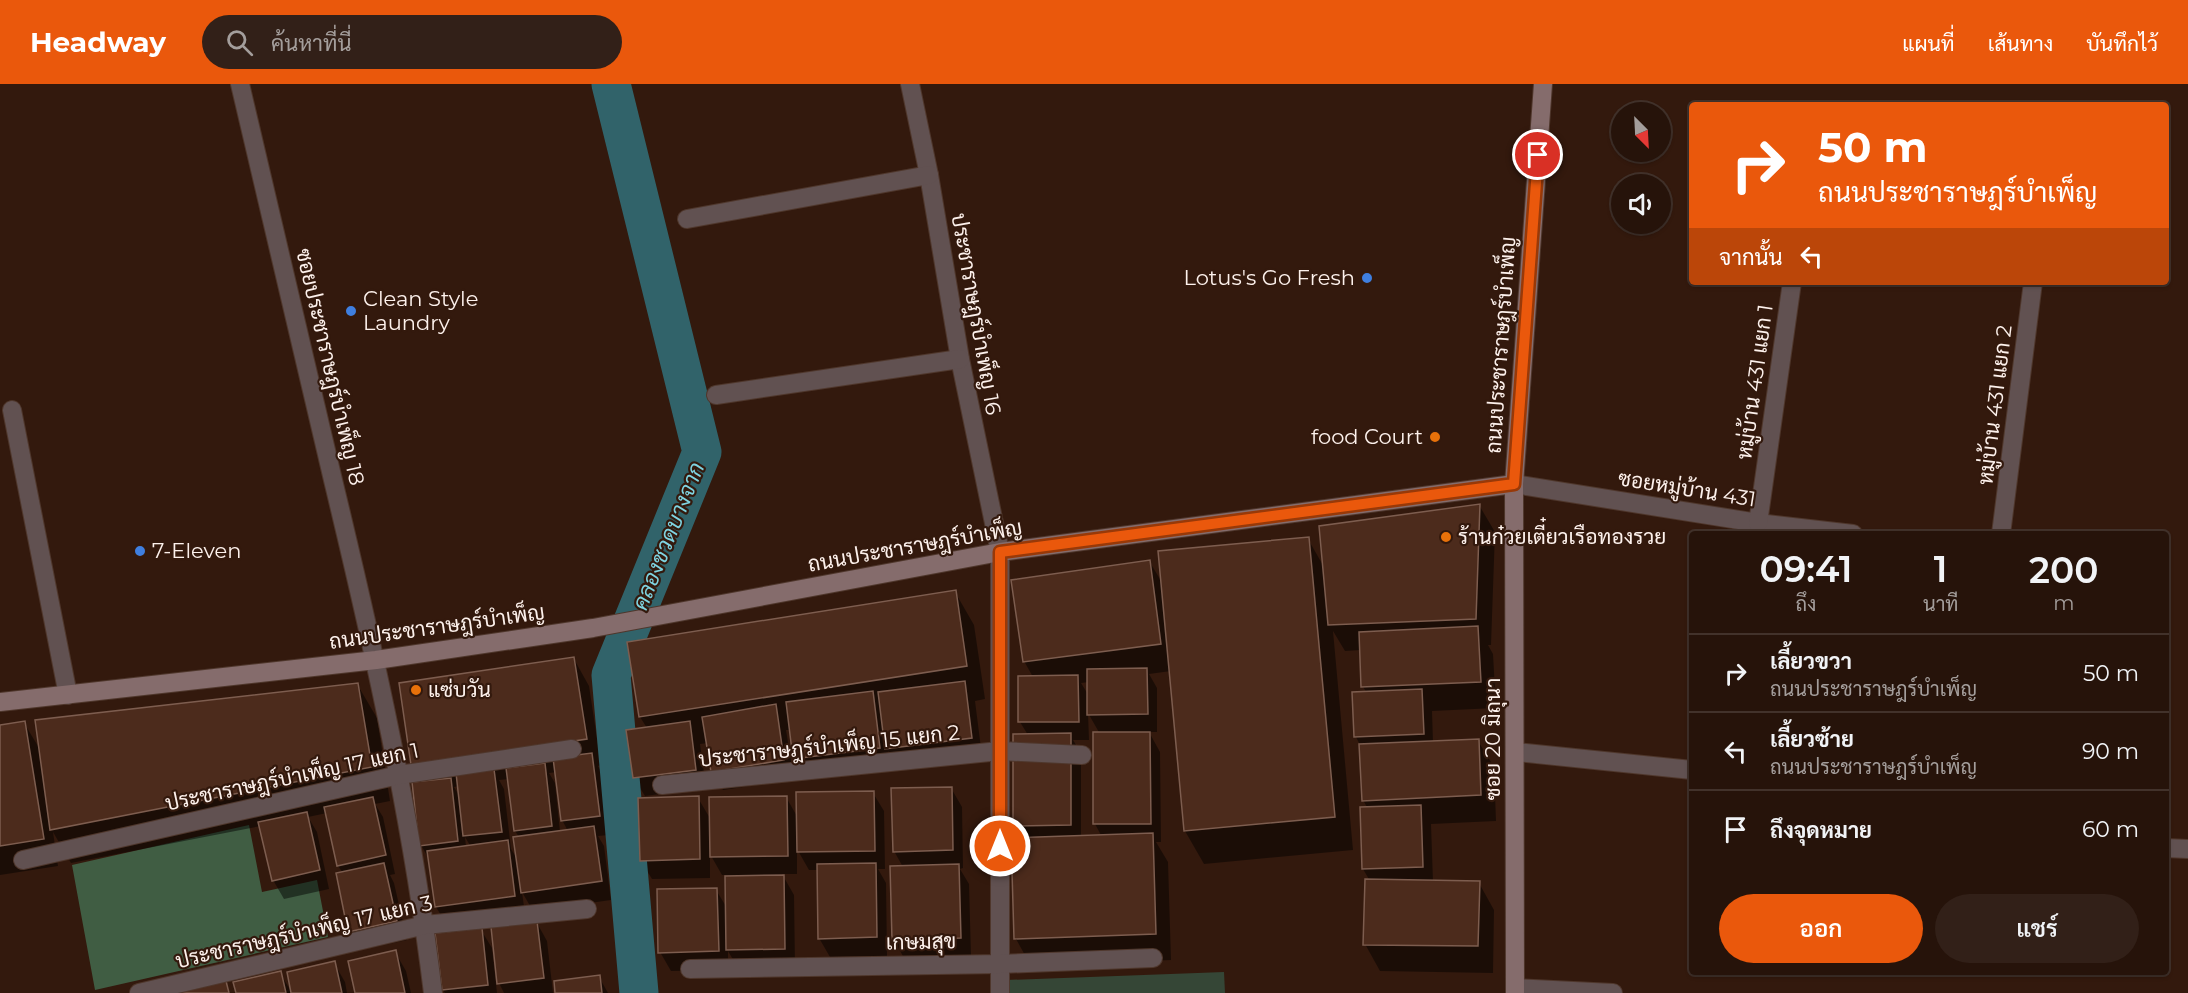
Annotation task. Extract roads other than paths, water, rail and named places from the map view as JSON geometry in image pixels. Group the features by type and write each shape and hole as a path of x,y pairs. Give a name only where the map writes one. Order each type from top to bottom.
{"street":[{"name":"ซอยประชาราษฎร์บำเพ็ญ 18","path":"240,84 376,660 425,925 433,993"},
{"name":"ประชาราษฎร์บำเพ็ญ 16","path":"910,84 929,175 960,359 1000,552 1000,993"},
{"name":"ถนนประชาราษฎร์บำเพ็ญ","path":"0,702 376,660 670,615 1000,552 1514,484 1543,84"},
{"path":"687,219 929,175"},
{"name":"หมู่บ้าน 431 แยก 1","path":"1758,523 1792,285"},
{"name":"หมู่บ้าน 431 แยก 2","path":"2001,531 2033,285"},
{"path":"716,395 960,359"},
{"path":"12,410 68,694"},
{"name":"ซอยหมู่บ้าน 431","path":"1514,484 1758,523 1827,531"},
{"name":"ซอย 20 มิถุนา","path":"1514,484 1515,990"},
{"name":"ประชาราษฎร์บำเพ็ญ 17 แยก 1","path":"23,860 399,775 572,749"},
{"name":"ประชาราษฎร์บำเพ็ญ 15 แยก 2","path":"662,785 1000,751 1082,755"},
{"path":"1516,752 1689,770"},
{"path":"2169,848 2188,849"},
{"name":"ประชาราษฎร์บำเพ็ญ 17 แยก 3","path":"139,993 425,925 587,909"},
{"name":"เกษมสุข","path":"690,969 1000,964 1153,958"},
{"path":"1515,990 1613,993"}],"waterway":[{"name":"คลองชวดบางจาก","path":"611,84 702,452 611,675 639,993"}],"place":[{"name":"Lotus's Go Fresh","path":"1367,278"},
{"name":"Clean Style Laundry","path":"351,311"},
{"name":"food Court","path":"1435,437"},
{"name":"ร้านก๋วยเตี๋ยวเรือทองรวย","path":"1446,537"},
{"name":"7-Eleven","path":"140,551"},
{"name":"แซ่บวัน","path":"416,690"}]}
